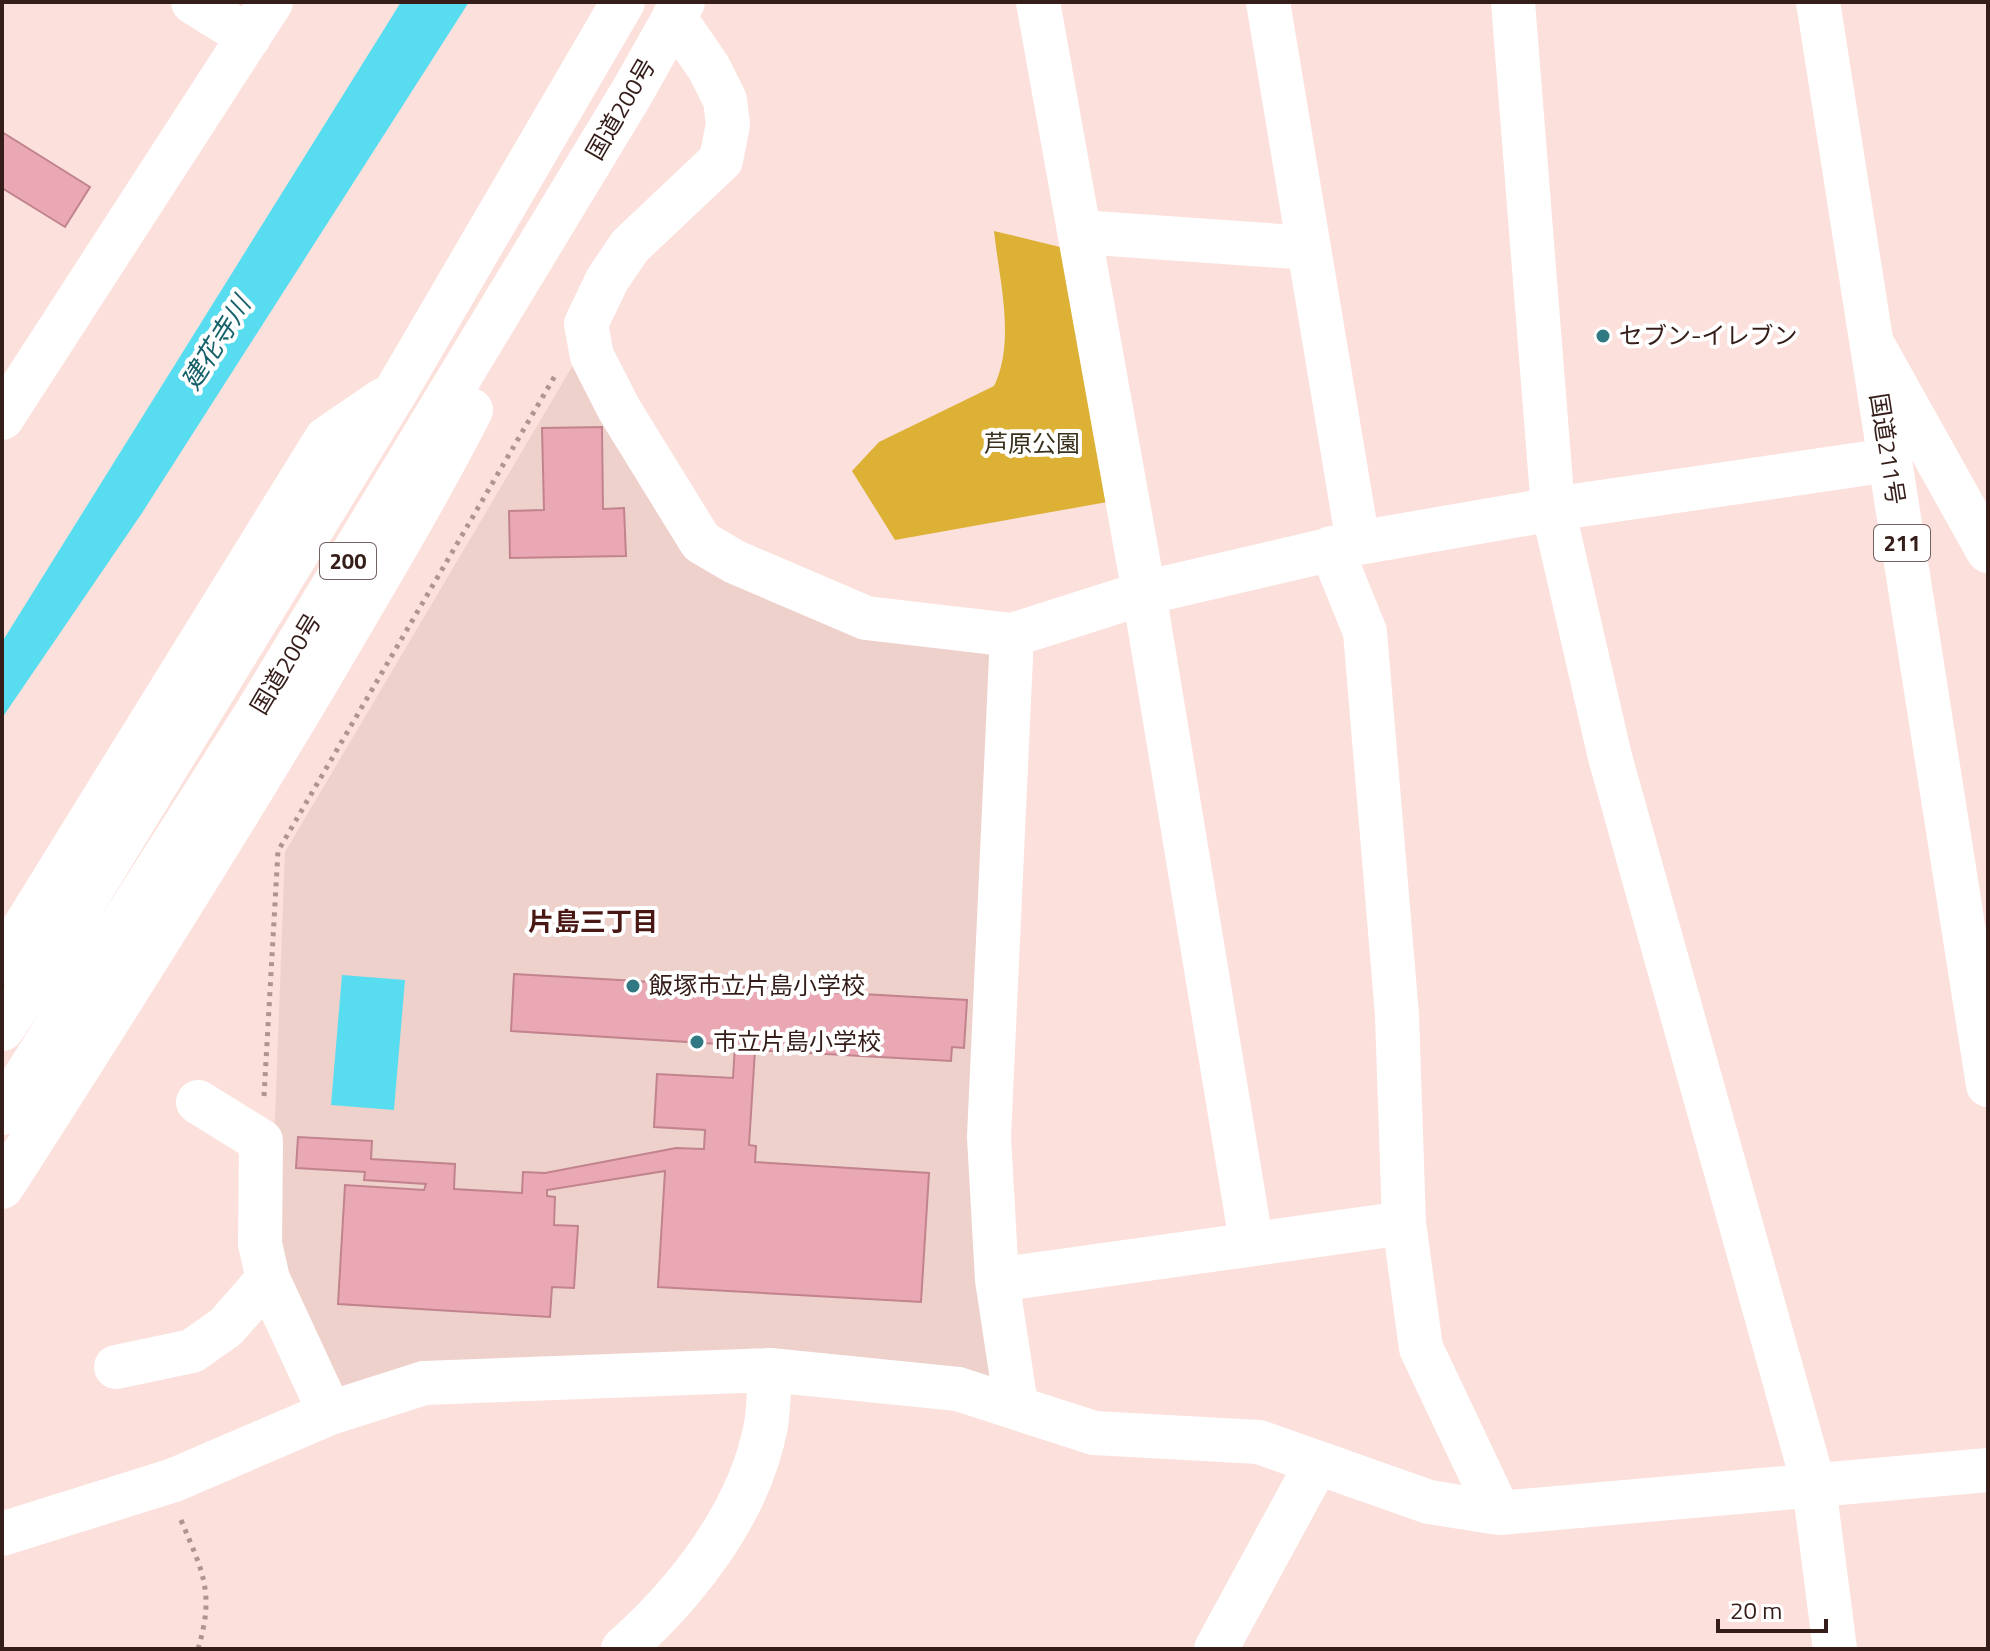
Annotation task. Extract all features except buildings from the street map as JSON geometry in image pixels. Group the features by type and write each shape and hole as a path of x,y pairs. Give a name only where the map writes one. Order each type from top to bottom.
{"main road":[{"path":"2,418 260,19 193,2"},
{"name":"国道200号","path":"2,1029 43,969 396,391 623,2"},
{"path":"1038,2 1144,593 1251,1241"},
{"path":"1268,2 1309,248 1344,546 1365,632 1397,1015 1404,1223 1421,1348 1499,1513"},
{"path":"1513,2 1553,509 1614,771 1814,1486 1835,1649"},
{"name":"国道211号","path":"1818,2 1988,1085"},
{"path":"678,9 725,100 728,124 721,160 630,246 607,280 586,324 592,356 619,409 701,542 735,562 866,618 1012,635 1144,593 1344,546 1553,509 1889,460"},
{"name":"国道200号","path":"2,1113 257,712 631,94 678,9"},
{"path":"2,1187 161,940 431,488 631,94"},
{"path":"1080,232 1309,248"},
{"path":"1870,339 1988,551"},
{"path":"2,963 326,439 396,391"},
{"path":"1012,635 989,1137 997,1280 1016,1405"},
{"path":"198,1102 261,1141 260,1244 268,1279 330,1413"},
{"path":"997,1280 1251,1241 1404,1223"},
{"path":"116,1367 192,1351 226,1327 268,1279"},
{"path":"2,1534 166,1483 330,1413 424,1383 770,1370 958,1389 1016,1405 1094,1433 1259,1442 1316,1465 1429,1502 1499,1513 1988,1470"},
{"path":"623,1649 657,1619 708,1555 727,1522 745,1486 766,1426 770,1370"},
{"path":"1216,1649 1316,1465"}],"path":[{"path":"261,1141 278,851 572,346 588,338"},
{"path":"166,1483 207,1583 207,1619 198,1649"}],"shaded area":[{"name":"飯塚市立片島小学校","path":"576,360 690,549 1001,647 1001,1385 333,1397 270,1249 285,852"}],"green space":[{"name":"芦原公園","path":"994,231 1068,249 1113,501 895,540 852,471 879,442 994,386 1001,368 1005,330"}],"water":[{"name":"建花寺川","path":"401,2 469,2 142,513 2,718 2,642"},
{"path":"342,975 405,980 394,1110 331,1105"}],"place":[{"name":"セブン-イレブン","path":"1603,336"},
{"name":"飯塚市立片島小学校","path":"633,986"},
{"name":"市立片島小学校","path":"697,1042"}],"district":[{"name":"片島三丁目","path":"593,922"}]}
